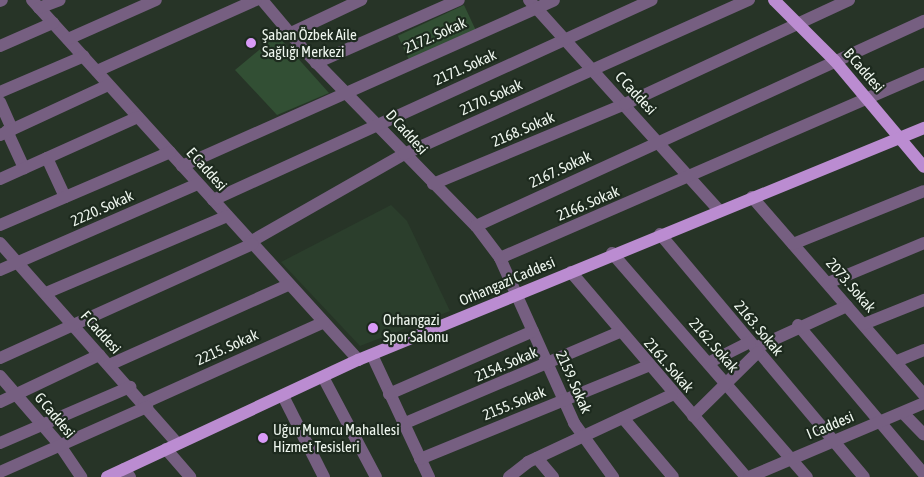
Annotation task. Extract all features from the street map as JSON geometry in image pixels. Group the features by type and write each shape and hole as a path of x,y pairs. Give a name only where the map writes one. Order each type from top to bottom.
{"main road":[{"name":"B Caddesi","path":"774,0 835,61 902,138 924,167"},
{"name":"Orhangazi Caddesi","path":"107,477 127,473 172,446 284,396 358,360 718,209 924,128"}],"street":[{"path":"36,4 60,0"},
{"path":"68,39 156,0"},
{"path":"97,71 256,0"},
{"name":"D Caddesi","path":"262,0 289,34 316,63 378,123 404,154 476,226 500,258 518,293"},
{"path":"289,34 361,0"},
{"path":"316,63 459,0"},
{"name":"2172. Sokak","path":"182,166 346,93 533,4 554,0"},
{"name":"2171. Sokak","path":"213,200 378,123 652,0"},
{"name":"2170. Sokak","path":"0,358 251,244 404,154 749,0"},
{"name":"2168. Sokak","path":"434,184 625,104 849,0"},
{"name":"E Caddesi","path":"36,4 288,285 358,360"},
{"name":"C Caddesi","path":"533,4 718,209"},
{"name":"2167. Sokak","path":"476,226 658,141 924,21"},
{"path":"0,46 53,23"},
{"path":"0,92 84,56"},
{"name":"2166. Sokak","path":"500,258 688,177 865,96 924,74"},
{"path":"6,132 108,85"},
{"path":"0,102 6,132 24,168"},
{"path":"0,179 138,117"},
{"name":"2220. Sokak","path":"0,226 170,152"},
{"path":"47,158 65,197"},
{"name":"2220. Sokak","path":"0,270 198,184"},
{"path":"793,244 924,190"},
{"name":"2073. Sokak","path":"752,197 897,361 924,395"},
{"path":"46,294 227,216"},
{"name":"2163. Sokak","path":"660,234 832,443 864,477"},
{"name":"F Caddesi","path":"0,243 146,405 190,477"},
{"path":"828,283 924,243"},
{"name":"2162. Sokak","path":"612,253 807,477"},
{"name":"2161. Sokak","path":"571,272 672,395 747,477"},
{"path":"109,365 288,285"},
{"name":"2159. Sokak","path":"518,293 564,400 582,436 613,477"},
{"path":"864,324 924,300"},
{"path":"708,363 754,347 798,325 848,306"},
{"name":"2215. Sokak","path":"0,472 324,322"},
{"path":"798,325 878,423 924,474"},
{"path":"390,394 533,330"},
{"name":"2154. Sokak","path":"404,424 620,332"},
{"path":"693,416 726,384 754,347"},
{"path":"897,361 924,350"},
{"path":"0,402 99,354"},
{"path":"372,355 427,476"},
{"name":"2155. Sokak","path":"420,459 648,366"},
{"name":"G Caddesi","path":"0,376 59,444 81,477"},
{"path":"323,377 376,477"},
{"path":"0,443 130,387"},
{"path":"509,477 537,458 672,395"},
{"path":"284,396 324,477"},
{"name":"I Caddesi","path":"747,477 903,413 924,402"},
{"path":"903,413 924,435"},
{"path":"623,418 673,477"},
{"path":"537,458 553,477"}],"shaded area":[{"path":"464,5 476,31 410,62 398,36"},
{"path":"277,35 329,93 277,115 235,70"},
{"path":"391,205 407,221 450,311 360,346 281,262"}],"place":[{"name":"Şaban Özbek Aile Sağlığı Merkezi","path":"251,43"},
{"name":"Orhangazi Spor Salonu","path":"373,328"},
{"name":"Uğur Mumcu Mahallesi Hizmet Tesisleri","path":"263,438"}]}
